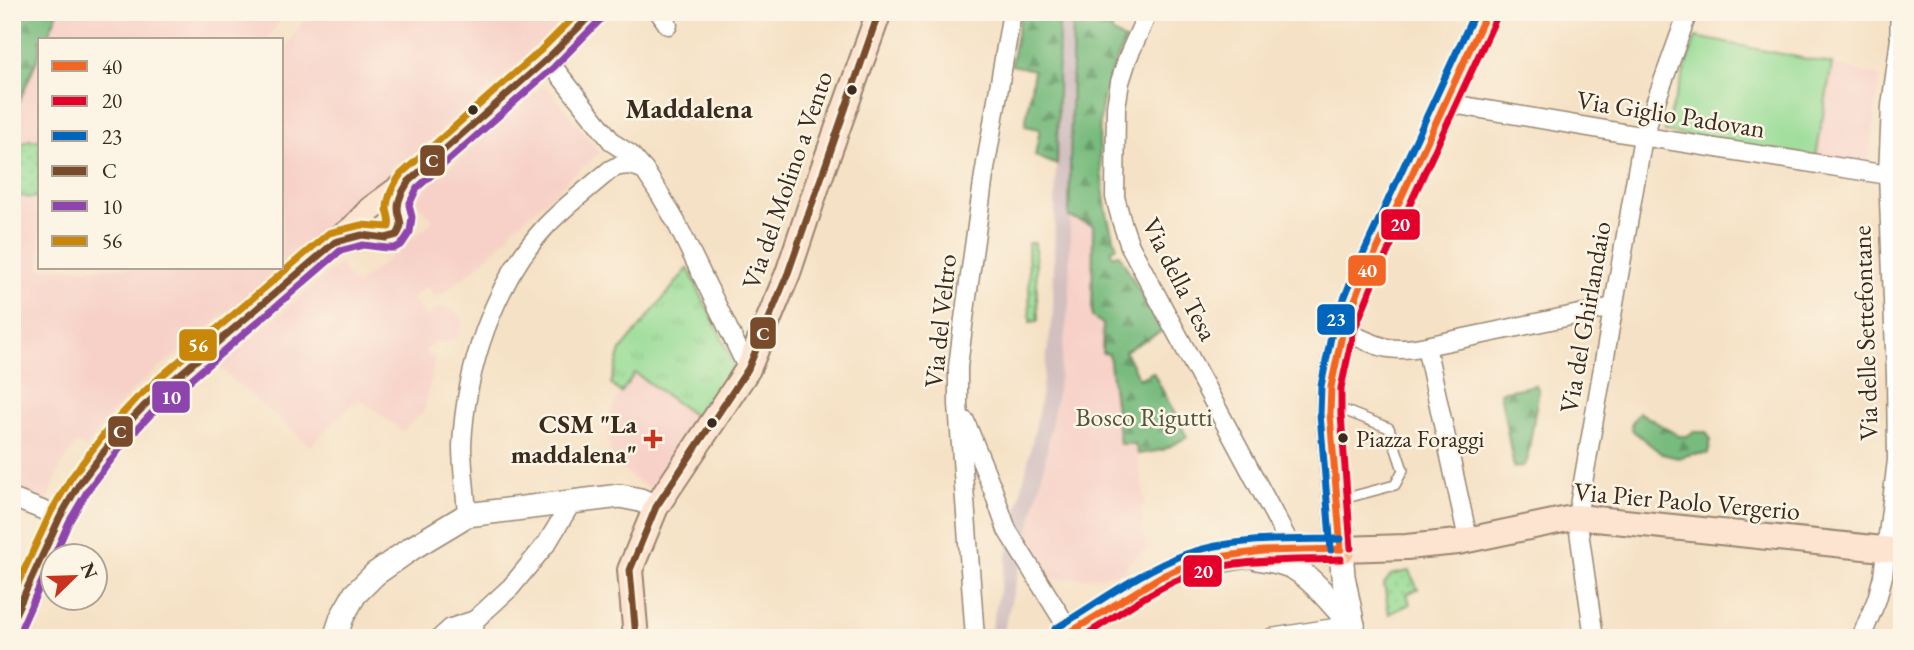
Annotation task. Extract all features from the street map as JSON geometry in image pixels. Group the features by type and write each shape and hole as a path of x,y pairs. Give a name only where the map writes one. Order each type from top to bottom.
{"main road":[{"path":"12,622 60,517 79,484 116,436 145,405 335,242 354,228 378,216 409,181 547,59 594,12"},
{"name":"Via del Molino a Vento","path":"636,638 629,570 656,507 748,369 788,273 879,12"},
{"path":"1160,577 1212,558 1263,551 1341,550 1330,405 1343,330 1363,280 1487,12"},
{"name":"Via Pier Paolo Vergerio","path":"1341,550 1406,547 1468,540 1577,517 1894,550"}],"street":[{"name":"Via del Veltro","path":"975,638 958,404 958,367 984,175 1012,12"},
{"name":"Via della Tesa","path":"1148,12 1128,57 1116,107 1115,197 1122,223 1130,246 1293,550"},
{"name":"Via del Ghirlandaio","path":"1594,638 1577,517 1643,136 1688,12"},
{"name":"Via delle Settefontane","path":"1861,638 1894,550 1898,429 1888,175 1896,111 1901,29"},
{"path":"547,59 613,143 630,155 644,170 676,222 748,369"},
{"name":"Via Giglio Padovan","path":"1446,103 1888,175"},
{"path":"610,170 614,155 613,143"},
{"path":"467,515 462,447 467,405 491,313 513,269 546,226 610,170 626,165 644,170"},
{"path":"1343,330 1392,350 1406,350 1613,307"},
{"path":"1426,346 1468,540"},
{"path":"958,404 1007,530 1074,638"},
{"path":"335,638 342,617 355,594 375,574 467,515 620,496 656,507"},
{"path":"12,498 60,517"},
{"path":"440,638 451,628 474,629 547,543 572,502"},
{"path":"1341,550 1343,576 1355,632"},
{"path":"1212,558 1249,557 1292,568 1309,580 1355,632"},
{"path":"1271,638 1355,632"}],"lane":[{"path":"1330,405 1389,428 1403,470 1395,485 1337,500"}],"shaded area":[{"path":"12,12 286,12 267,38 38,38 38,270 279,270 133,390 108,417 86,448 77,444 61,465 47,504 12,491"},
{"path":"309,12 573,12 487,92 284,265 284,49"},
{"path":"1059,12 1073,12 1069,304 1044,467 1030,526 1002,638 989,638 1038,415 1053,313"},
{"path":"1696,37 1880,76 1869,162 1816,157"},
{"path":"544,87 549,89 600,153 509,232 511,234 479,265 436,298 426,286 411,299 428,317 440,307 453,309 462,324 456,339 445,343 436,341 425,351 435,359 424,412 403,431 358,398 311,446 218,367 339,264 356,286 433,221 414,199"},
{"path":"1069,217 1093,225 1092,317 1103,324 1102,353 1109,354 1120,444 1135,444 1138,454 1145,505 1141,506 1146,550 1129,561 1128,570 1095,578 1046,579 1025,545 1044,467 1069,304"},
{"path":"635,373 699,419 652,490 612,464 608,440 609,419 615,402"}],"green space":[{"path":"12,12 58,12 47,38 38,38 38,58 12,118"},
{"path":"1021,12 1059,12 1057,165 1035,156 1040,129 1025,126 1034,70 1011,65"},
{"name":"Bosco Rigutti","path":"1073,12 1114,12 1112,32 1126,41 1105,92 1100,124 1100,159 1107,213 1117,247 1111,250 1112,256 1119,254 1162,331 1125,351 1139,379 1153,372 1187,437 1163,450 1138,454 1135,444 1120,444 1109,354 1102,353 1103,324 1092,317 1093,225 1069,217"},
{"path":"1696,37 1832,64 1816,157 1664,132"},
{"path":"29,140 38,140 38,196 22,196 12,191 12,154"},
{"path":"1028,243 1035,243 1038,321 1030,322"},
{"path":"688,268 733,361 733,366 699,419 635,373 621,393 611,384 621,350"},
{"path":"1536,385 1538,394 1527,461 1523,466 1514,468 1500,392"},
{"path":"1639,412 1679,436 1706,432 1711,440 1708,454 1692,454 1678,458 1662,454 1633,431 1631,425"},
{"path":"1409,571 1418,589 1407,594 1410,604 1389,614 1384,584 1391,575"}],"tunnel":[{"path":"1061,638 1160,577"}],"transit line":[{"name":"56","path":"12,596 51,512 71,478 108,429 137,398 329,233 361,225 389,227 388,199 401,174 540,51 579,12"},
{"name":"C","path":"12,621 60,517 79,484 116,436 145,405 335,242 362,235 386,238 397,235 401,224 399,201 409,181 547,59 594,12"},
{"name":"C","path":"636,638 630,570 656,507 748,369 788,273 879,12"},
{"name":"23","path":"1331,550 1320,414 1321,386 1333,327 1353,276 1475,12"},
{"name":"40","path":"1341,549 1330,414 1331,387 1343,330 1363,280 1487,12"},
{"name":"20","path":"1351,548 1341,388 1353,333 1497,16"},
{"name":"10","path":"60,542 88,490 124,443 152,413 340,251 363,245 395,248 402,244 410,232 412,217 409,205 417,188 554,67 601,19"},
{"name":"23","path":"1055,629 1135,579 1186,554 1243,542 1341,539"},
{"name":"40","path":"1061,638 1160,577 1190,564 1263,551 1341,549"},
{"name":"20","path":"1081,638 1151,594 1195,573 1249,563 1341,559"},
{"name":"10","path":"22,626 38,590"}],"place":[{"name":"Piazza Foraggi","path":"1343,438"},
{"name":"CSM \"La maddalena\"","path":"653,439"}],"district":[{"name":"Maddalena","path":"689,108"}]}
